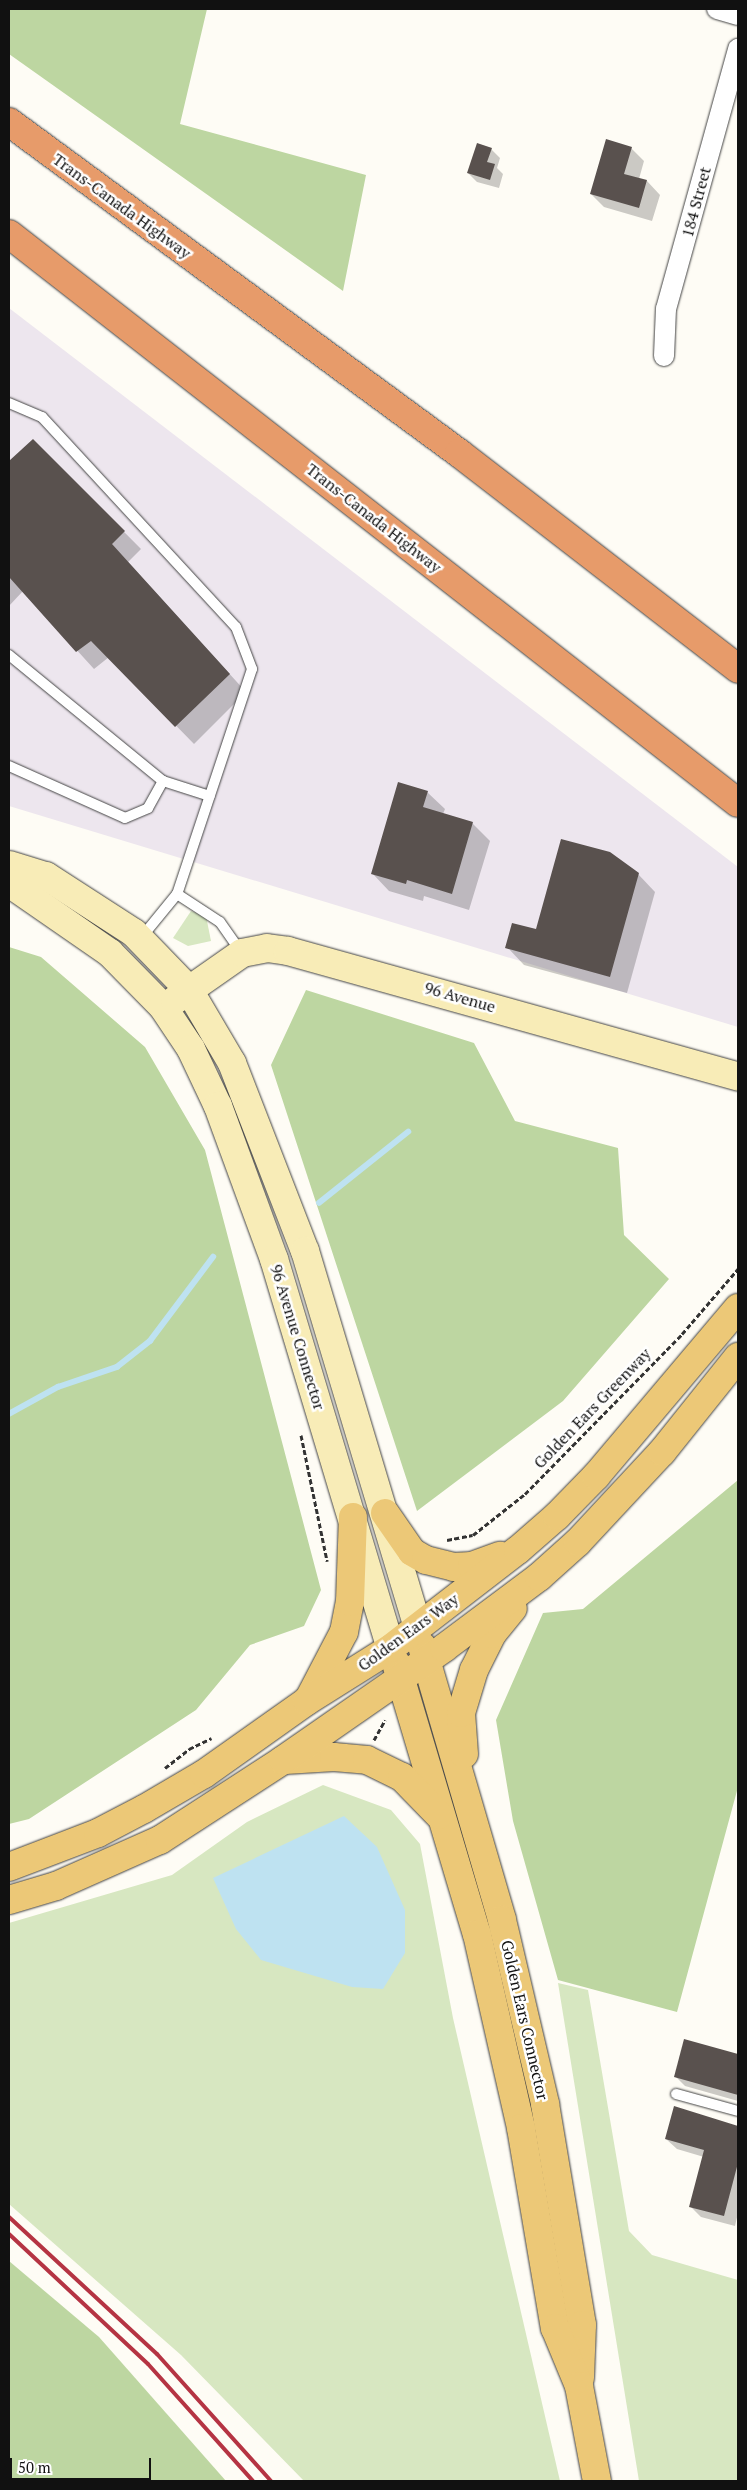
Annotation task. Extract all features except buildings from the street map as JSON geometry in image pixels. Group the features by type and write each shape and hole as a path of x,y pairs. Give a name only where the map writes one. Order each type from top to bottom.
{"highway":[{"name":"Trans-Canada Highway","path":"9,122 460,453 738,669"},
{"name":"Trans-Canada Highway","path":"9,234 738,803"}],"main road":[{"path":"9,865 46,876 140,939 190,990"},
{"path":"9,883 110,953 164,1007"},
{"name":"96 Avenue","path":"164,1007 242,953 267,948 310,956 738,1077"},
{"name":"96 Avenue Connector","path":"190,990 232,1063 305,1251 385,1513 418,1627 426,1662"},
{"name":"96 Avenue Connector","path":"164,1007 191,1049 221,1115 274,1259 401,1679"},
{"name":"Golden Ears Way","path":"9,1866 46,1854 144,1809 204,1774 307,1701 391,1648 518,1550 596,1476 738,1308"},
{"name":"Golden Ears Way","path":"9,1900 56,1886 160,1840 283,1760 426,1662 539,1577 619,1501 738,1357"},
{"path":"385,1513 412,1552 440,1565 472,1566 518,1550"},
{"path":"307,1701 328,1668 344,1632 350,1602 353,1518"},
{"path":"466,1800 461,1713 474,1670 492,1634 539,1577"},
{"name":"Golden Ears Connector","path":"426,1662 502,1920 545,2104 582,2325 579,2386"},
{"name":"Golden Ears Connector","path":"401,1679 476,1934 521,2128 555,2328 579,2386 597,2481"},
{"path":"283,1760 334,1757 367,1760 402,1776 442,1818"}],"street":[{"path":"717,9 738,15"},
{"name":"184 Street","path":"664,356 666,310 738,49"}],"lane":[{"path":"9,403 42,417 236,627 252,668 177,894 140,939"},
{"path":"9,655 163,782 210,796"},
{"path":"9,766 125,818 148,808 163,782"},
{"path":"177,894 220,922 242,953"},
{"path":"676,2094 738,2111"}],"path":[{"name":"Golden Ears Greenway","path":"445,1540 473,1535 525,1494 682,1334 738,1269"},
{"path":"299,1426 329,1569"},
{"path":"372,1745 385,1720"},
{"path":"162,1771 189,1749 220,1735"}],"shaded area":[{"path":"9,308 738,867 738,1027 9,806"}],"green space":[{"path":"9,9 207,9 180,124 366,175 343,291 9,54"},
{"path":"191,911 206,916 211,941 188,946 173,938"},
{"path":"9,947 41,957 145,1047 205,1150 321,1590 304,1626 250,1645 196,1710 29,1819 9,1824"},
{"path":"306,990 474,1043 515,1121 618,1148 624,1235 669,1279 563,1401 417,1511 271,1065"},
{"path":"738,1480 738,1787 677,2012 558,1980 513,1821 496,1720 543,1613 583,1609"},
{"path":"323,1785 391,1810 420,1844 453,2018 560,2481 304,2481 181,2355 9,2204 9,1923 172,1875 247,1822"},
{"path":"558,1983 588,1990 629,2231 652,2255 738,2280 738,2481 639,2481"},
{"path":"9,2261 99,2337 226,2481 9,2481"}],"water":[{"path":"344,1816 377,1847 405,1910 405,1953 383,1989 352,1987 261,1960 236,1929 213,1878"}],"waterway":[{"path":"319,1203 408,1132"},
{"path":"9,1414 58,1387 117,1367 150,1341 213,1257"}],"railway":[{"path":"9,2217 157,2354 271,2481"},
{"path":"9,2234 148,2364 253,2481"}]}
